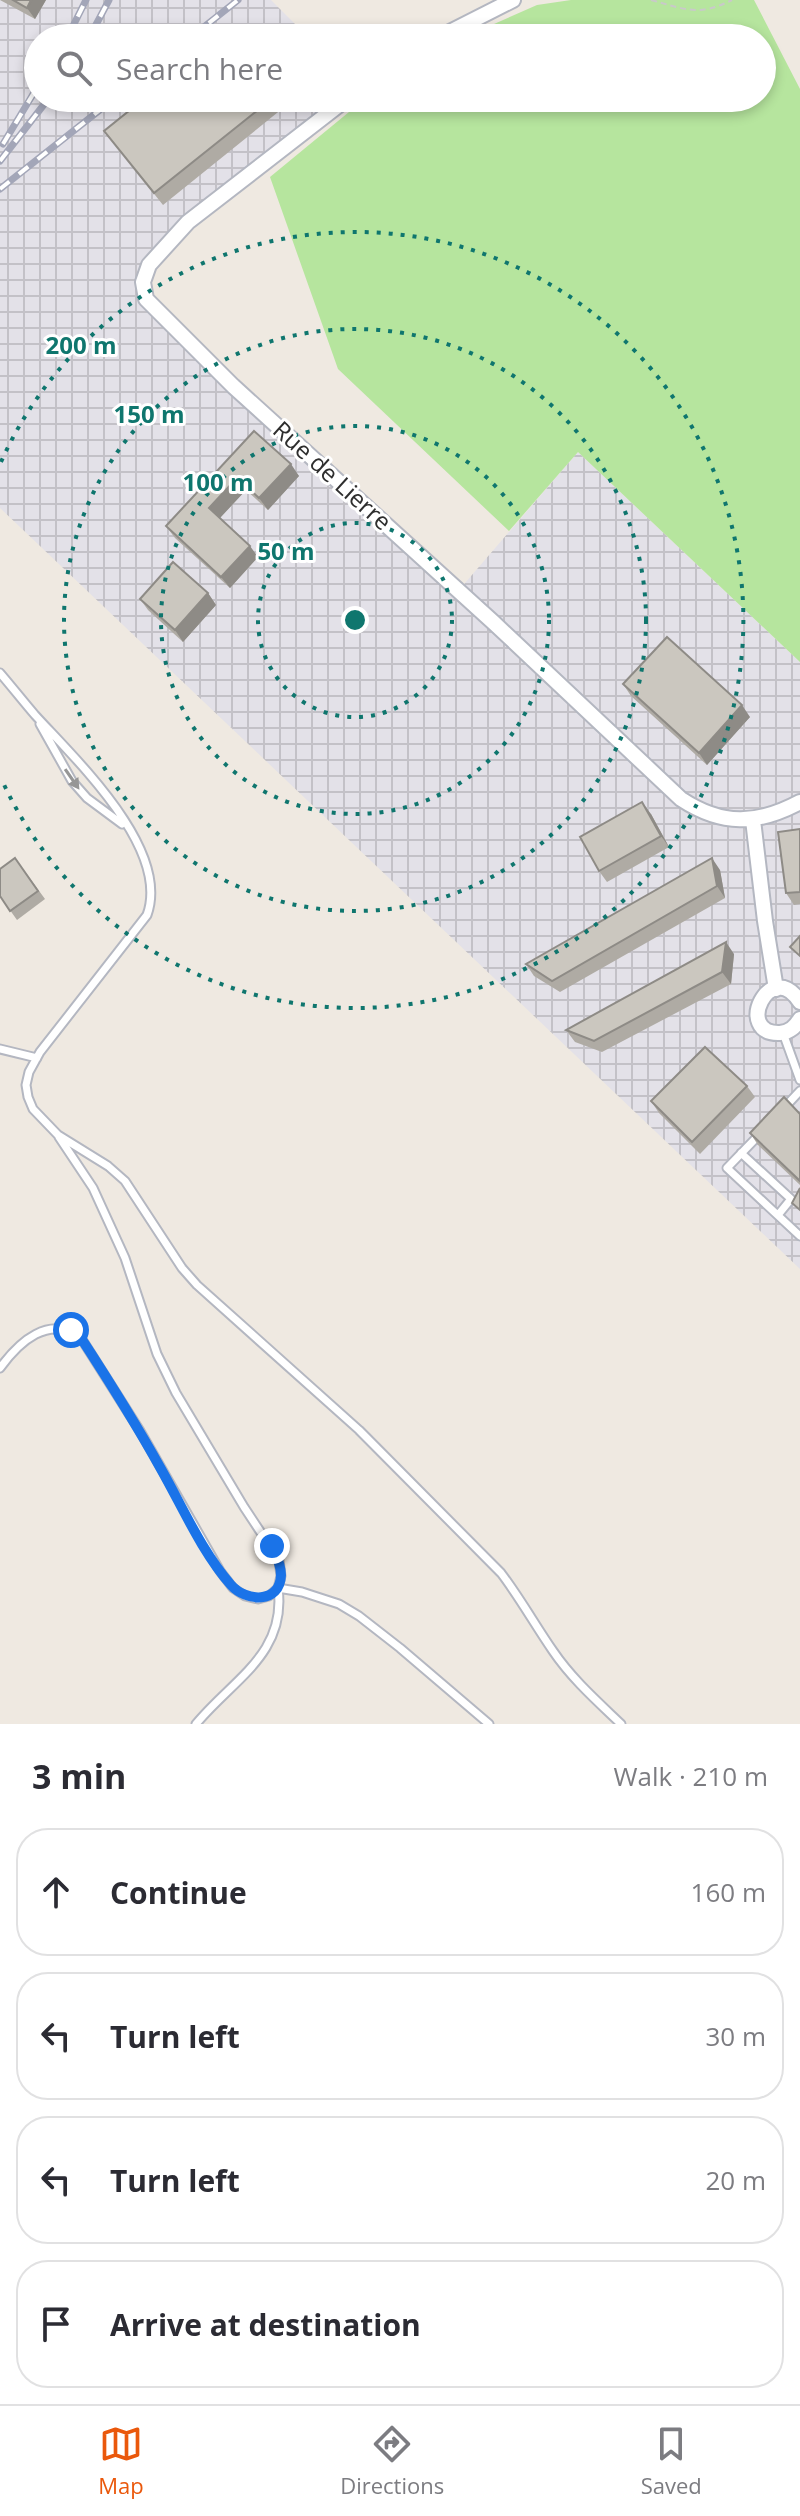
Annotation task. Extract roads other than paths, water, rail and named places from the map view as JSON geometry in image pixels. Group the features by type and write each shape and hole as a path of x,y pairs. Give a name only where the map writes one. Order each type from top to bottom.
{"street":[{"path":"466,24 513,0"},
{"name":"Rue de Lierre","path":"330,112 188,222 149,265 143,282 146,299 233,386 493,622 681,799 701,812 729,819 753,820"},
{"path":"776,989 753,820 800,802"},
{"path":"800,1002 790,991 776,989 763,995 757,1009 766,1029 773,1032 783,1033 794,1028 800,1019"}],"lane":[{"path":"0,673 108,796 144,858 151,880 152,900 147,915 37,1058 29,1072 26,1085 28,1097 33,1109 58,1135 93,1188 125,1258 157,1354 176,1393 279,1560 278,1612 271,1641 247,1673 196,1724"},
{"path":"35,715 72,781 87,798 127,828"},
{"path":"783,1033 800,1080"},
{"path":"0,1049 37,1058"},
{"path":"782,1110 800,1091"},
{"path":"761,1132 727,1168 800,1236"},
{"path":"58,1135 108,1166 125,1181 182,1268 197,1285 359,1430 501,1573 575,1680 621,1724"},
{"path":"741,1153 791,1199 778,1215"},
{"path":"0,1368 24,1341 44,1330 71,1330 81,1338 140,1431 205,1547 233,1588 245,1596 258,1599 269,1596 278,1588"},
{"path":"278,1588 339,1604 359,1616 489,1724"}],"railway":[{"path":"74,24 86,0"},
{"path":"96,24 109,0"},
{"path":"208,24 238,0"},
{"path":"3,144 24,109"},
{"path":"0,161 38,112"},
{"path":"0,189 97,112"}]}
